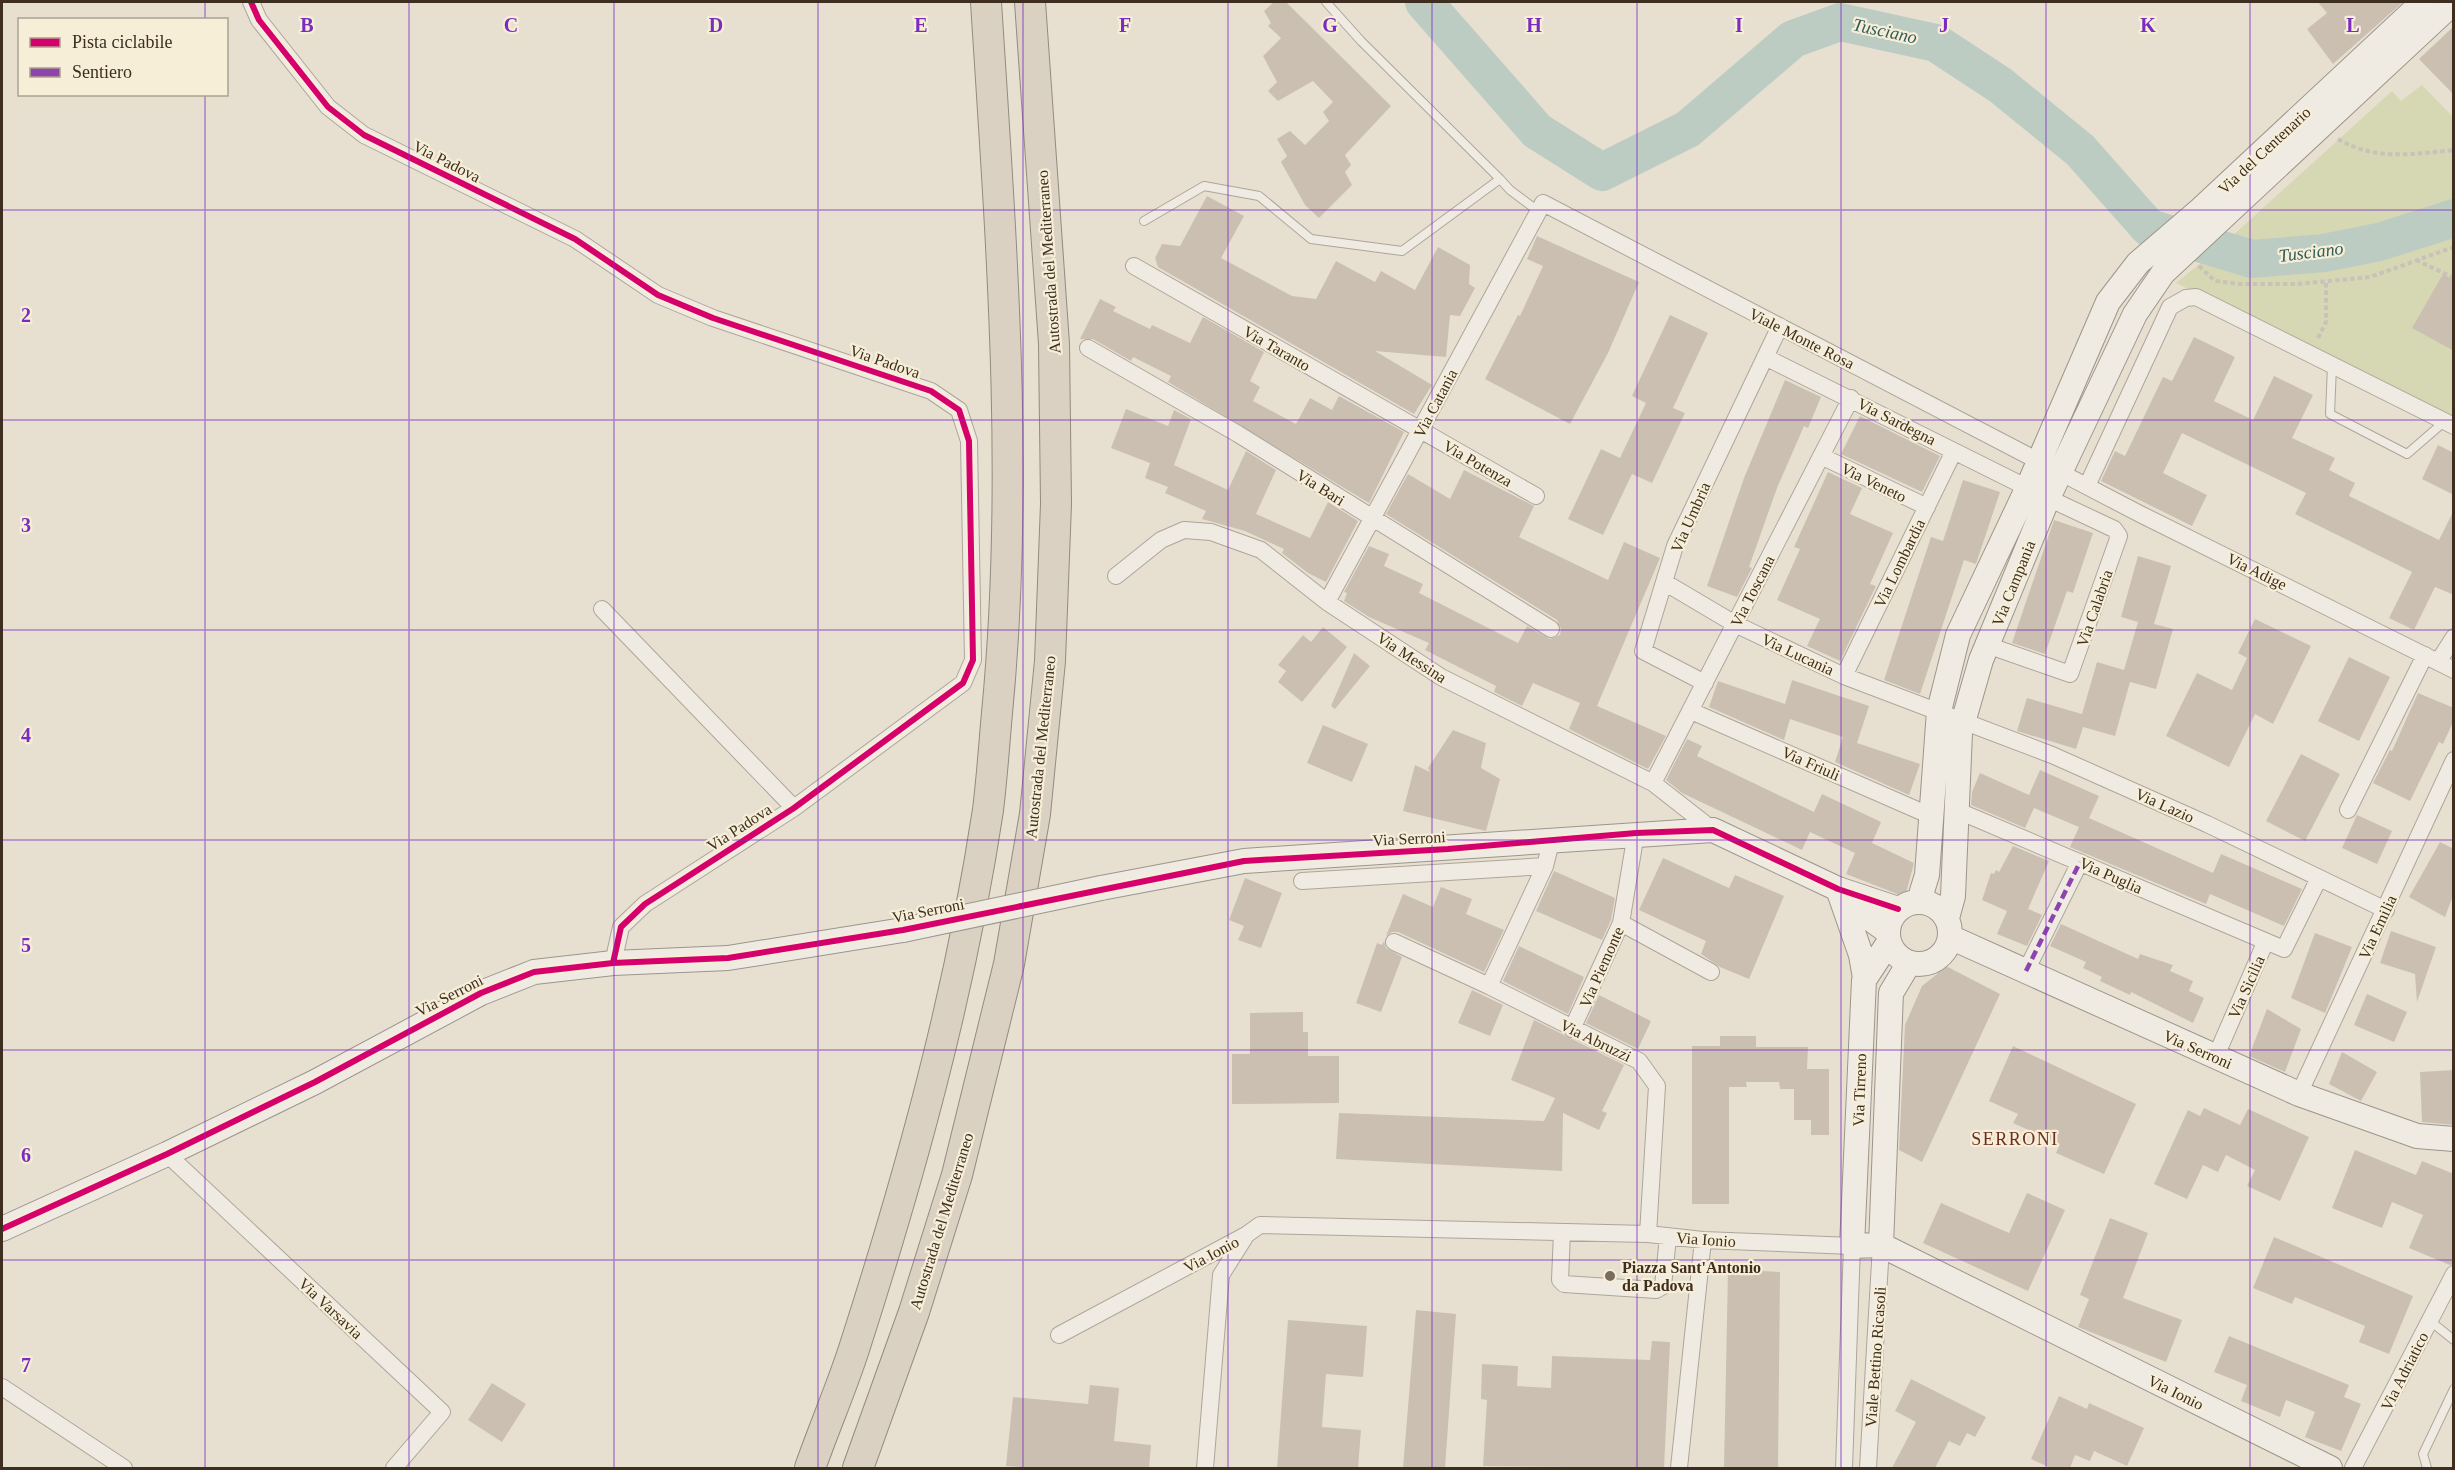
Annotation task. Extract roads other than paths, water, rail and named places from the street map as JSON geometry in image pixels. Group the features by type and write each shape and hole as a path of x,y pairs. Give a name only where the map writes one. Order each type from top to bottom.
{"highway":[{"path":"810,1468 852,1354 912,1162 962,954 988,807 1003,657 1009,503 1007,346 986,2"},
{"name":"Autostrada del Mediterraneo","path":"858,1468 914,1312 957,1175 1009,964 1035,814 1050,661 1056,504 1054,344 1030,2"}],"street":[{"name":"Via Padova","path":"251,2 259,20 328,107 364,135 575,239 658,295 713,318 932,391 959,410 969,441 973,660 963,683 794,808 645,904 621,927 613,963"},
{"name":"Via del Centenario","path":"2108,302 2138,263 2201,209 2423,2"},
{"name":"Via del Centenario","path":"2163,273 2227,216 2454,2"},
{"name":"Viale Monte Rosa","path":"1541,207 1780,326 2062,472"},
{"name":"Via Catania","path":"1327,602 1541,207"},
{"name":"Via Taranto","path":"1134,266 1420,430"},
{"name":"Via Campania","path":"1908,905 1927,875 1939,711 1958,636 2038,493 2062,472 2135,314 2163,273"},
{"path":"2087,486 2170,307 2186,298 2196,297 2449,424"},
{"name":"Via Campania","path":"1949,928 1953,896 1962,720 2038,493 2039,460 2108,302"},
{"name":"Via Umbria","path":"1705,683 1643,651 1675,546 1780,326"},
{"name":"Via Bari","path":"1088,348 1238,434 1551,629"},
{"name":"Via Sardegna","path":"1765,357 2038,493"},
{"name":"Via Toscana","path":"1653,783 1851,398"},
{"name":"Via Potenza","path":"1420,430 1536,496"},
{"name":"Via Lombardia","path":"1844,676 1954,451"},
{"name":"Via Veneto","path":"1821,456 1927,507"},
{"name":"Via Adige","path":"2062,472 2439,662"},
{"name":"Via Calabria","path":"1988,645 2070,674 2119,536 2114,529 2038,493"},
{"name":"Via Messina","path":"1116,576 1161,540 1184,530 1211,532 1261,549 1327,602 1441,677 1653,783 1713,830"},
{"name":"Via Lucania","path":"1664,582 1735,624 1844,676 1939,711"},
{"path":"602,609 794,808"},
{"path":"2348,810 2454,637"},
{"name":"Via Friuli","path":"1690,711 1931,816"},
{"name":"Via Lazio","path":"1939,711 2124,787 2386,910"},
{"name":"Via Emilia","path":"2299,1094 2454,760"},
{"name":"Via Puglia","path":"1956,810 2265,943"},
{"name":"Via Serroni","path":"2,1229 167,1154 315,1082 481,993 534,972 613,963 728,958 903,930 1101,888 1244,861 1551,842 1636,833 1713,830 1838,889 1908,905"},
{"name":"Via Piemonte","path":"1572,1029 1621,923 1636,833"},
{"path":"1490,986 1545,866 1551,842"},
{"path":"2026,971 2080,862"},
{"path":"1302,881 1545,866"},
{"name":"Via Sicilia","path":"2216,1056 2265,943 2284,949 2319,878"},
{"name":"Via Serroni","path":"1838,889 1848,903 1888,937"},
{"name":"Via Tirreno","path":"1838,889 1861,955 1864,978 1852,1246"},
{"path":"1908,905 1937,907 1949,928 1941,955 1932,962 1909,963 1895,954 1888,937 1889,921 1908,905"},
{"path":"1621,923 1711,972"},
{"name":"Via Serroni","path":"1949,928 2026,971 2299,1094 2417,1136 2454,1139"},
{"path":"1864,978 1888,937"},
{"name":"Via Abruzzi","path":"1394,942 1490,986 1639,1061 1657,1086 1648,1234"},
{"name":"Via Tirreno","path":"1881,1245 1891,993 1909,963"},
{"name":"Via Varsavia","path":"167,1154 442,1412 394,1468"},
{"name":"Via Ionio","path":"1059,1335 1246,1235 1260,1224 1648,1234 1703,1240 1852,1246 1881,1245 2330,1468"},
{"path":"1562,1232 1560,1280 1564,1284 1656,1290 1663,1286 1668,1237"},
{"path":"1205,1468 1221,1275 1246,1235"},
{"path":"1679,1468 1703,1240"},
{"name":"Viale Bettino Ricasoli","path":"1868,1468 1881,1245"},
{"name":"Viale Bettino Ricasoli","path":"1844,1468 1852,1246"},
{"name":"Via Adriatico","path":"2354,1468 2454,1274"},
{"path":"2,1387 124,1468"}],"lane":[{"path":"1326,2 1361,41 1510,190 1541,207"},
{"path":"1144,221 1204,186 1259,196 1311,239 1402,251 1500,179"},
{"path":"2332,366 2330,414 2407,454 2449,424"},
{"path":"2430,1321 2454,1340"},
{"path":"2427,1468 2423,1454 2454,1389"}],"waterway":[{"name":"Tusciano","path":"1424,2 1537,131 1602,172 1688,129 1793,39 1840,22 1936,43 2000,85 2080,150 2149,228 2252,259 2324,253 2379,242 2454,218"}],"place":[{"name":"Piazza Sant'Antonio da Padova","path":"1610,1276"}],"district":[{"name":"SERRONI","path":"2015,1139"}]}
